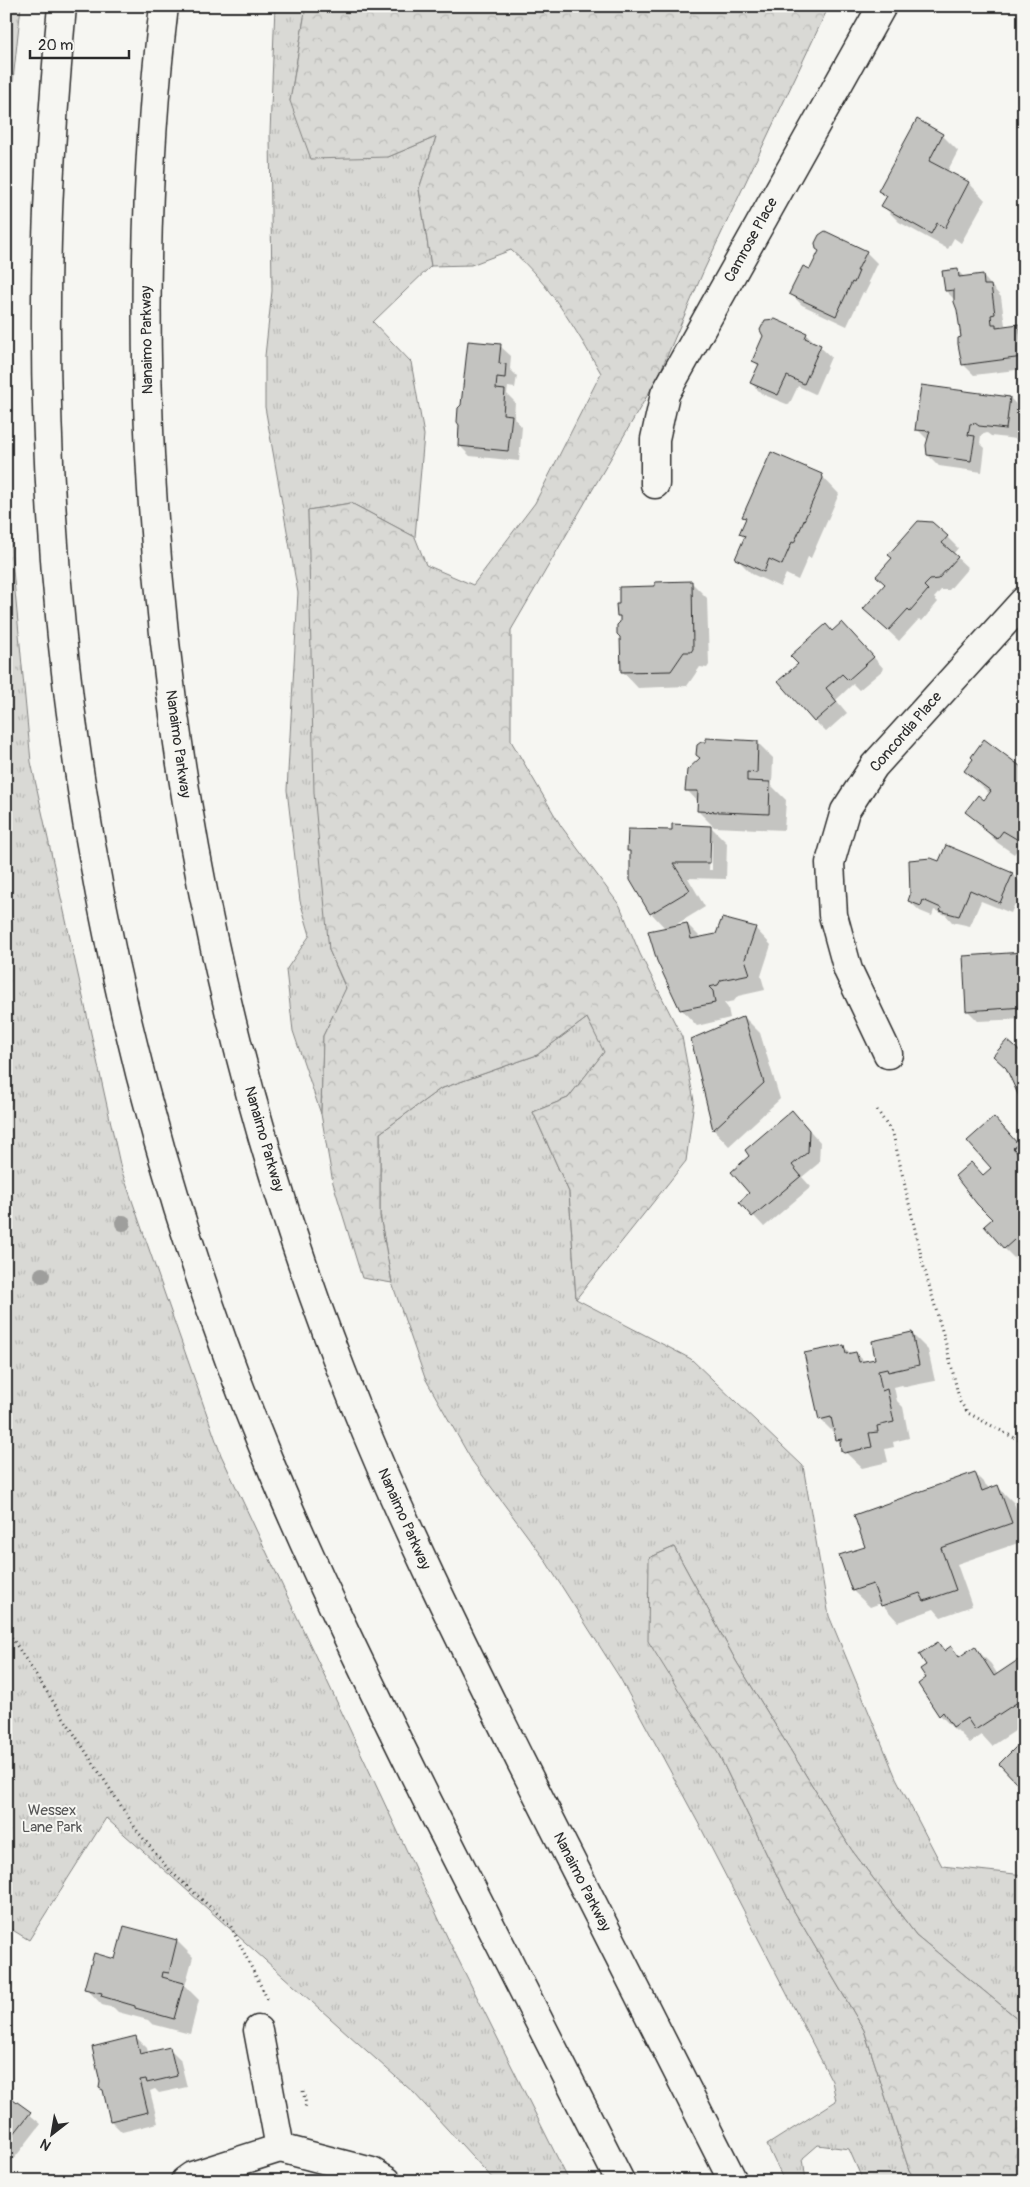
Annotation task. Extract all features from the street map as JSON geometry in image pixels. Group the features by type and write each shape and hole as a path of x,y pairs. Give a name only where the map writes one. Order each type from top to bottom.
{"main road":[{"path":"62,6 49,182 46,304 50,464 58,598 75,739 93,851 118,977 148,1103 203,1282 245,1400 292,1514 343,1628 398,1741 620,2181"},
{"name":"Nanaimo Parkway","path":"164,6 152,139 147,274 148,402 154,529 164,645 178,752 203,890 237,1046 260,1129 315,1298 386,1481 457,1633 733,2181"},
{"name":"Camrose Place","path":"655,484 655,439 664,394 882,6"},
{"name":"Concordia Place","path":"888,1054 848,970 833,915 830,863 845,811 874,766 1024,601"},
{"path":"258,2030 280,2148"},
{"path":"185,2181 192,2176 280,2148 372,2172 387,2181"}],"path":[{"path":"877,1110 893,1134 923,1264 960,1402 968,1413 1024,1443"},
{"path":"6,1629 138,1832 169,1870 230,1925 271,2005"},
{"path":"280,2148 306,2104 302,2088"}],"green space":[{"path":"6,6 21,6 6,146"},
{"path":"275,6 306,6 290,101 388,157 436,137 419,189 431,266 373,322 411,362 424,435 415,537 351,503 308,510 329,950 346,989 323,1036 321,1114 293,1031 286,970 310,935 300,901 287,790 298,593 265,407 265,356 272,291 270,133"},
{"path":"306,6 829,6 704,270 658,377 511,630 511,741 561,826 620,906 640,954 682,1037 694,1101 686,1161 576,1299 569,1192 533,1112 568,1098 604,1052 587,1018 537,1055 440,1089 380,1133 380,1216 392,1283 362,1278 333,1183 321,1114 323,1036 346,988 329,950 314,793 308,510 351,503 415,537 426,565 473,585 535,503 601,373 550,292 511,250 471,265 431,266 419,189 436,137 388,157 311,159 290,101"},
{"name":"Wessex Lane Park","path":"6,495 31,762 121,1169 221,1455 451,1945 569,2181 495,2181 414,2093 106,1818 29,1940 6,1926 6,1888 13,1877 6,1871"},
{"path":"587,1018 605,1051 568,1098 533,1112 569,1192 576,1299 691,1359 803,1466 829,1616 896,1778 942,1866 1024,1875 1024,2024 916,1935 851,1849 736,1661 674,1547 649,1558 719,1755 794,1911 864,2030 909,2170 916,2181 863,2181 849,2149 818,2145 803,2158 806,2181 784,2181 767,2145 836,2101 832,2081 702,1830 620,1678 543,1557 472,1461 425,1378 392,1283 380,1216 380,1133 440,1089 537,1055"},
{"path":"674,1547 736,1661 851,1849 916,1935 1024,2024 1024,2181 916,2181 909,2170 864,2030 794,1911 719,1755 648,1641 649,1558"}],"building":[{"path":"917,119 943,134 929,161 969,182 945,228 937,223 931,234 881,206 887,196 878,191"},
{"path":"825,231 867,251 857,271 859,271 854,283 852,282 836,316 789,294 803,266 810,269 819,251 816,249 815,243 819,235"},
{"path":"958,269 959,277 983,274 984,285 991,285 995,314 991,315 992,324 996,324 996,327 1019,324 1023,357 962,365 958,344 958,338 961,337 954,302 954,290 945,291 942,271"},
{"path":"775,319 807,333 805,338 821,345 804,384 787,376 778,395 750,383 759,364 752,361 763,336 760,330 765,320"},
{"path":"468,341 501,344 499,363 506,364 505,378 497,377 496,389 505,390 503,414 512,415 508,451 458,446 458,408 461,405"},
{"path":"921,385 1010,397 1006,429 979,426 975,423 970,424 968,435 975,436 971,461 927,455 926,445 930,431 915,430"},
{"path":"771,452 822,474 823,478 782,565 769,559 764,572 735,559 745,536 739,534 746,518 742,517"},
{"path":"918,521 932,522 948,536 942,543 958,557 938,579 930,580 924,586 928,590 910,611 908,609 888,631 863,609 885,584 876,576 892,558 888,555"},
{"path":"692,581 693,649 691,652 684,652 671,671 621,672 620,637 617,634 620,616 617,616 616,604 619,604 619,587 655,586 655,582"},
{"path":"842,622 874,657 848,680 842,674 826,688 837,702 814,722 778,681 798,664 790,656 826,624 832,631"},
{"path":"706,738 758,741 757,773 747,772 747,781 770,782 769,814 697,811 698,791 685,791 687,770 700,758 696,755 697,745 701,742 706,742"},
{"path":"984,739 1024,769 1024,836 1020,841 1003,831 997,839 965,812 978,795 984,800 991,791 964,771"},
{"path":"672,824 711,826 710,863 673,863 690,890 650,914 630,880 630,851 627,851 628,829 672,830"},
{"path":"946,845 1013,873 1000,903 970,890 959,916 940,911 941,908 923,900 921,906 908,901 910,895 909,860 931,858 939,861"},
{"path":"722,918 756,927 745,959 750,974 721,980 718,985 709,987 713,991 715,1003 680,1010 657,961 648,931 687,923 691,939 716,934"},
{"path":"1024,952 1024,1007 966,1011 963,956"},
{"path":"744,1016 764,1083 713,1130 691,1039"},
{"path":"1007,1040 1024,1055 1024,1100 1021,1101 1006,1068 993,1056"},
{"path":"792,1110 809,1130 808,1152 792,1165 801,1176 752,1217 739,1202 749,1193 731,1172 749,1156 745,1150"},
{"path":"994,1117 1018,1144 1013,1148 1024,1160 1024,1231 1004,1249 984,1226 992,1219 977,1204 955,1176 971,1162 983,1175 991,1168 967,1141"},
{"path":"912,1332 919,1365 888,1372 887,1369 878,1371 882,1391 887,1389 894,1422 877,1426 878,1432 869,1433 872,1447 844,1453 841,1451 840,1442 842,1439 836,1440 831,1417 819,1420 804,1353 844,1345 846,1354 856,1352 859,1362 875,1359 872,1341"},
{"path":"975,1472 982,1491 998,1485 1012,1523 941,1548 956,1590 924,1601 920,1593 881,1606 873,1584 852,1591 839,1555 865,1547 854,1515"},
{"path":"938,1642 944,1651 951,1646 959,1657 975,1646 994,1676 1018,1660 1024,1668 1024,1698 975,1730 967,1718 953,1727 943,1712 939,1716 918,1684 926,1678 920,1669 926,1665 919,1654"},
{"path":"1024,1739 1024,1774 1016,1782 999,1764"},
{"path":"124,1926 177,1940 169,1973 163,1972 162,1977 184,1983 174,2019 101,1996 102,1993 84,1989 94,1953 115,1959"},
{"path":"136,2036 140,2054 170,2047 177,2076 147,2083 146,2079 140,2080 148,2112 110,2121 103,2090 99,2088 100,2082 92,2047"},
{"path":"6,2094 31,2112 6,2144"}]}
